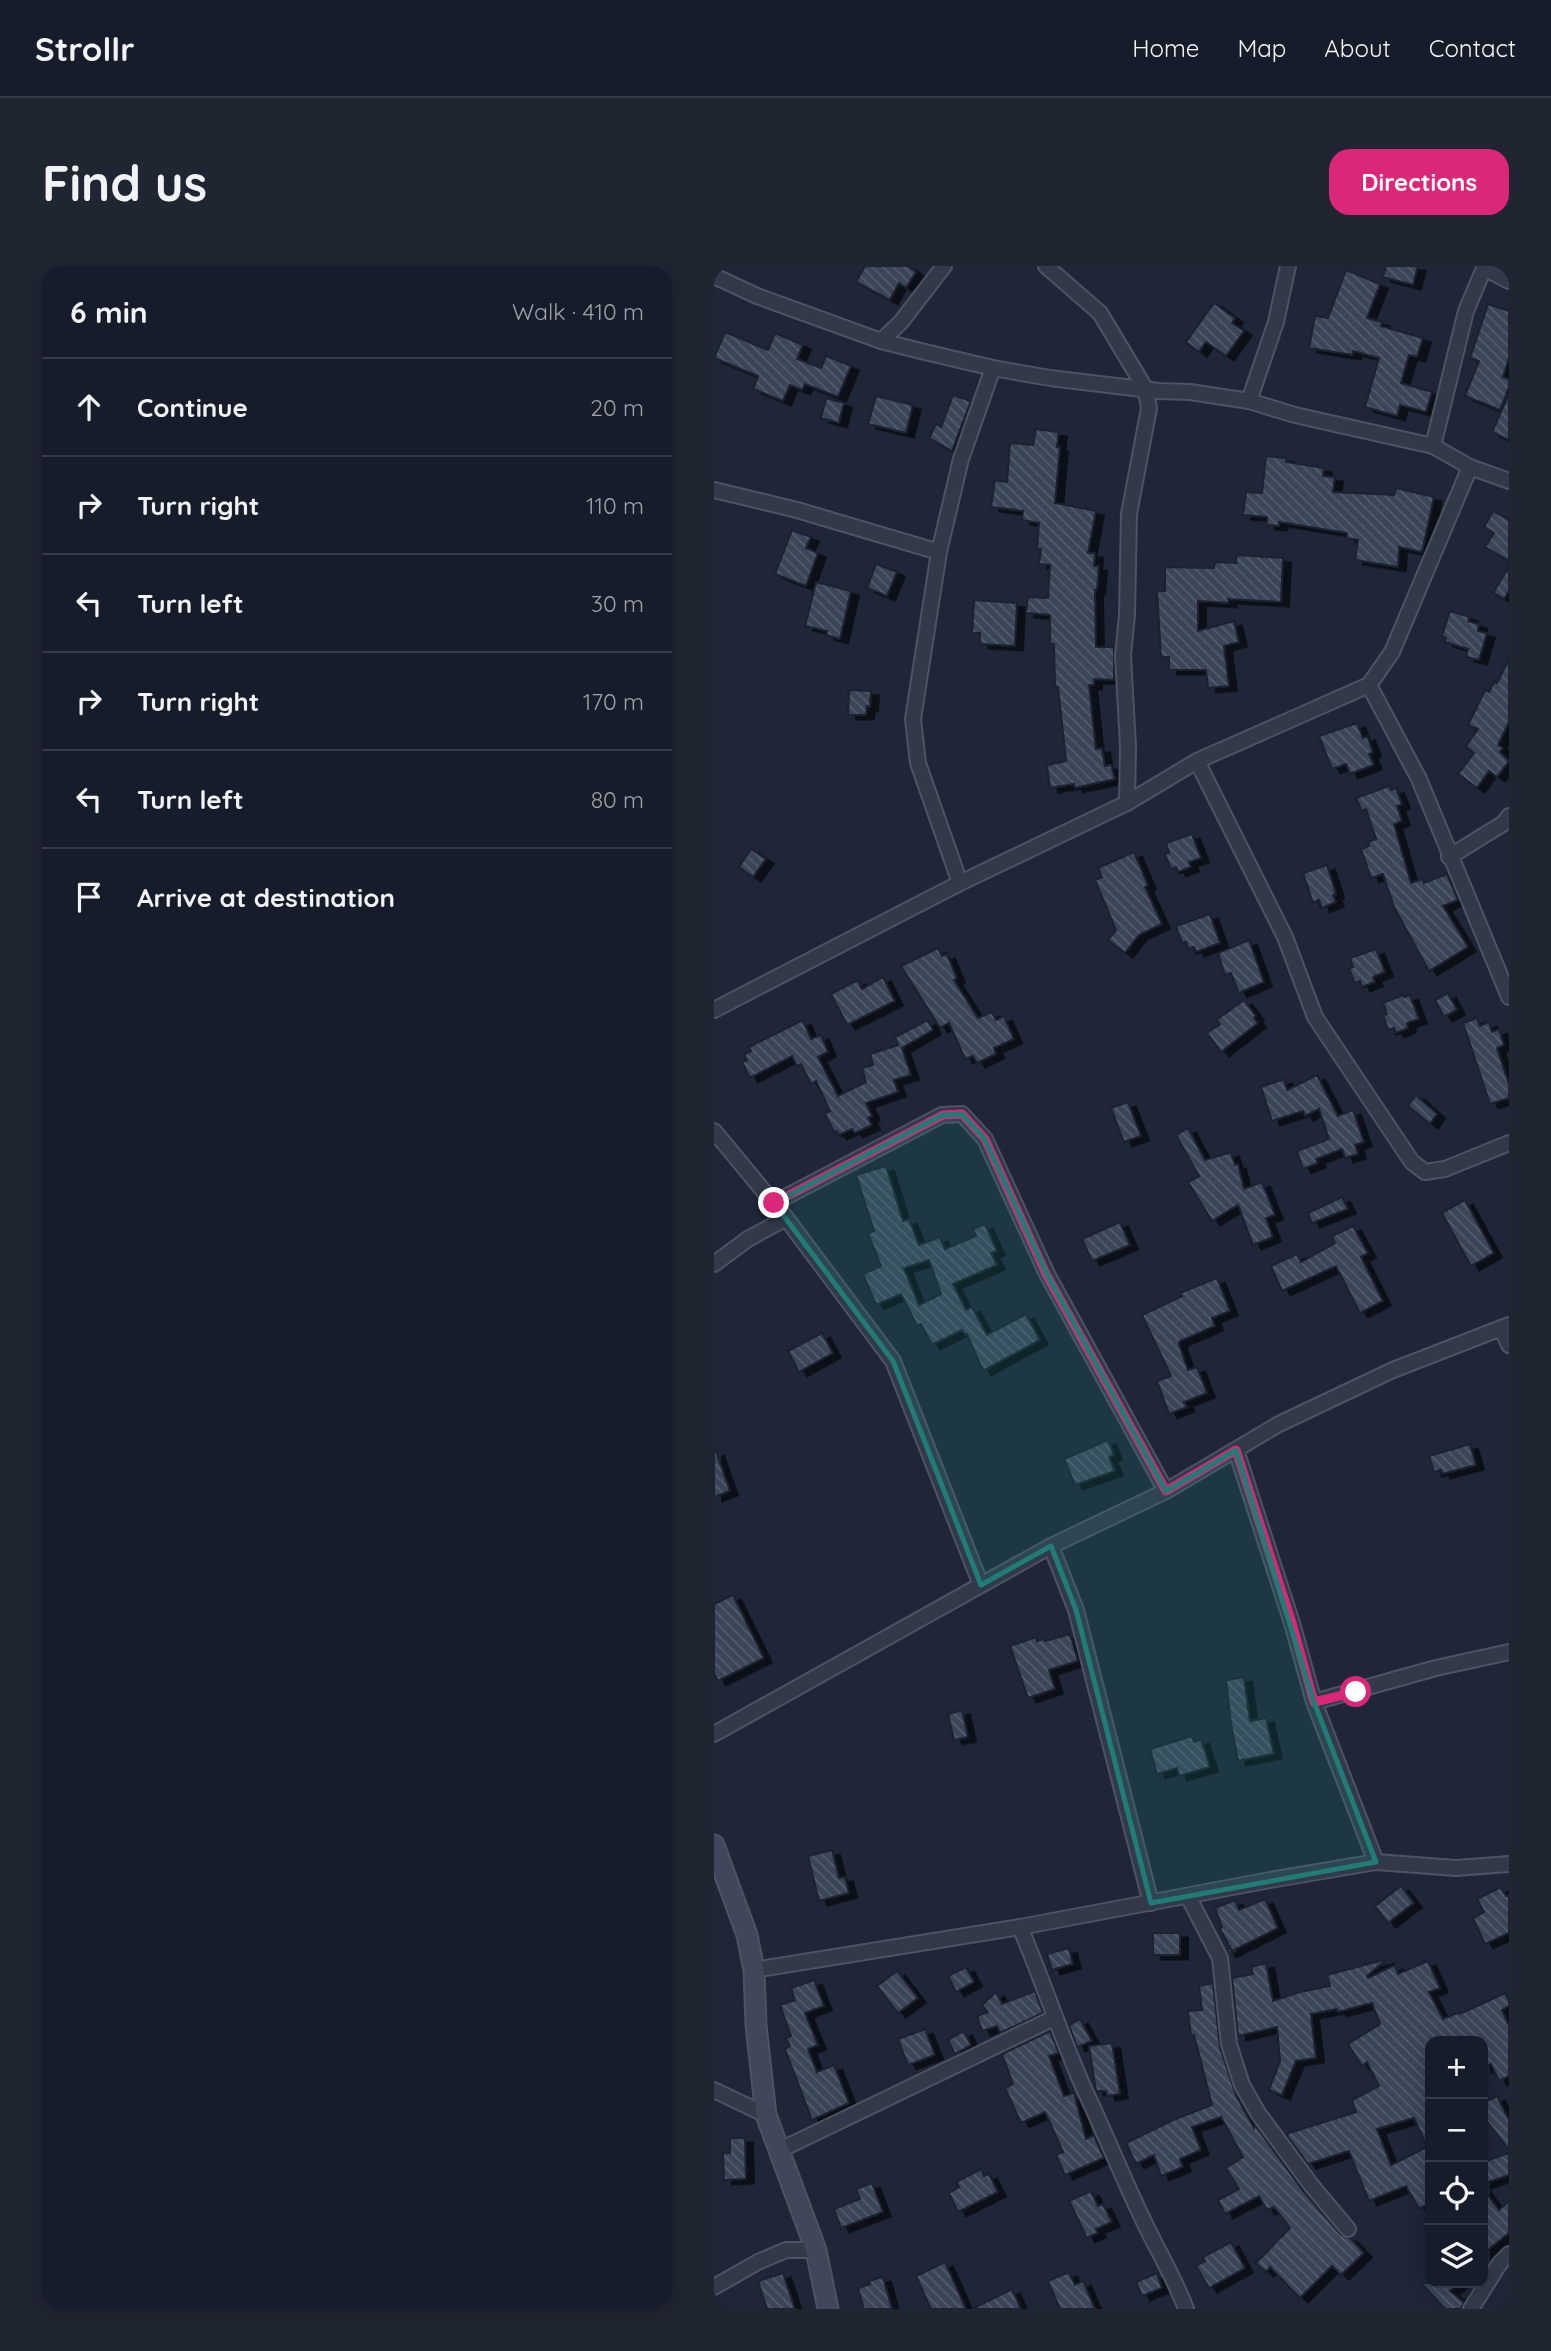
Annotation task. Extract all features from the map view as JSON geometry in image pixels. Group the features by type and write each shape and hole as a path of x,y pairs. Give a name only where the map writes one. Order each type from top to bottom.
{"street":[{"path":"881,341 901,322 944,266"},
{"path":"1046,266 1100,313 1145,388 1149,408 1129,514 1126,563 1127,605 1123,656 1128,746 1127,803"},
{"path":"1249,401 1276,322 1288,266"},
{"path":"1433,446 1466,311 1484,267 1509,281"},
{"path":"714,276 757,296 881,341 993,368 1050,378 1249,401 1295,415 1433,446 1470,467 1509,481"},
{"path":"960,883 918,763 913,719 939,552 961,459 993,368"},
{"path":"714,1010 960,883 1127,803 1197,761 1369,685 1392,652 1470,467"},
{"path":"714,490 797,510 939,552"},
{"path":"1369,685 1419,779 1509,997"},
{"path":"1197,761 1285,937 1315,1017 1412,1162 1425,1172 1445,1169 1509,1143"},
{"path":"1449,857 1504,823 1509,816"},
{"path":"774,1203 943,1115 962,1114 985,1139 1046,1274 1166,1491"},
{"path":"714,1131 786,1218 893,1361 981,1586"},
{"path":"714,1264 748,1239 786,1218"},
{"path":"714,1734 1051,1546 1166,1491 1279,1424 1393,1370 1505,1327 1509,1345"},
{"path":"1236,1450 1292,1623 1314,1702 1377,1862"},
{"path":"1051,1546 1076,1610 1151,1903"},
{"path":"1314,1702 1436,1668 1509,1652"},
{"path":"714,1848 747,1935 754,1970 756,2025 766,2115 816,2250 828,2309"},
{"path":"754,1970 1020,1927 1377,1862 1456,1868 1509,1864"},
{"path":"1188,1896 1220,1958 1229,2044 1242,2085 1258,2112 1312,2186 1348,2229"},
{"path":"1020,1927 1054,2018 1149,2232 1176,2281 1186,2309"},
{"path":"778,2151 1054,2018"},
{"path":"714,2090 766,2115"},
{"path":"714,2287 758,2262 786,2250 816,2250"},
{"path":"1471,2309 1509,2253"}],"highlighted area":[{"path":"962,1114 985,1139 1047,1274 1166,1491 1236,1450 1314,1702 1376,1862 1151,1903 1076,1610 1051,1546 981,1585 893,1361 774,1203 942,1115"}],"building":[{"path":"865,266 908,266 916,272 906,288 899,283 890,300 856,282"},
{"path":"1386,266 1418,266 1413,285 1383,277"},
{"path":"1346,270 1380,284 1367,318 1382,322 1381,326 1423,338 1417,357 1409,355 1401,383 1432,392 1426,412 1400,405 1397,416 1365,407 1379,358 1353,351 1353,355 1309,348 1315,316 1328,318"},
{"path":"1214,303 1235,318 1232,323 1244,331 1226,356 1206,342 1199,352 1186,342"},
{"path":"1488,304 1509,311 1509,358 1503,377 1509,379 1509,387 1500,410 1465,396 1479,361 1470,358"},
{"path":"725,332 768,350 775,333 803,345 797,359 821,368 826,356 851,366 838,397 805,384 802,390 790,385 783,401 753,389 758,376 714,358"},
{"path":"1509,394 1509,440 1492,432"},
{"path":"953,395 971,401 952,451 929,438 936,424 941,427"},
{"path":"876,396 913,405 906,433 868,424"},
{"path":"826,398 844,403 839,423 821,418"},
{"path":"1036,429 1059,432 1055,503 1096,511 1088,553 1095,553 1094,566 1099,566 1095,590 1096,647 1114,647 1114,680 1094,679 1094,685 1089,685 1096,749 1102,748 1105,766 1111,765 1115,779 1075,788 1074,784 1050,788 1047,765 1066,761 1058,687 1055,687 1054,644 1050,644 1050,615 1026,613 1028,597 1048,598 1050,565 1039,564 1039,523 1022,520 1023,511 991,507 995,480 1007,482 1010,443 1033,445"},
{"path":"1266,456 1324,468 1323,476 1335,477 1333,492 1394,495 1396,488 1434,497 1422,552 1399,547 1398,567 1355,560 1358,540 1347,538 1347,533 1279,522 1279,526 1267,525 1267,517 1243,515 1246,492 1262,493"},
{"path":"1493,511 1509,520 1509,561 1485,547 1494,533 1484,527"},
{"path":"792,530 811,537 806,548 818,553 806,586 775,574"},
{"path":"1237,555 1283,558 1281,602 1228,599 1229,603 1198,601 1198,631 1234,621 1239,642 1224,646 1229,686 1208,688 1206,670 1169,670 1169,657 1161,657 1157,591 1165,591 1165,567 1214,568 1215,562 1236,563"},
{"path":"876,564 897,572 887,596 867,588"},
{"path":"1509,567 1509,591 1504,599 1493,593"},
{"path":"816,582 851,591 840,639 826,635 827,631 805,626"},
{"path":"974,600 1017,603 1015,646 980,644 980,633 972,633"},
{"path":"1450,611 1470,617 1468,621 1479,624 1478,631 1487,633 1479,660 1466,657 1468,649 1445,642 1446,638 1442,636"},
{"path":"1509,659 1509,722 1498,745 1503,748 1500,752 1509,761 1497,777 1489,771 1477,788 1458,774 1474,753 1466,746 1478,729 1468,725 1485,690 1489,692 1494,682 1497,683"},
{"path":"849,690 871,691 870,707 867,706 866,715 848,715"},
{"path":"1357,723 1363,738 1367,736 1373,752 1369,754 1374,765 1350,774 1346,764 1332,769 1319,736"},
{"path":"1389,786 1391,790 1396,788 1402,804 1397,806 1402,821 1394,824 1411,883 1423,879 1424,883 1447,874 1458,900 1443,906 1468,947 1429,971 1394,907 1383,874 1371,878 1361,849 1376,839 1366,809 1362,811 1356,798"},
{"path":"1192,834 1201,858 1189,862 1191,867 1178,872 1176,867 1171,869 1165,854 1169,853 1166,843"},
{"path":"751,849 766,859 753,877 739,867"},
{"path":"1134,852 1148,885 1145,887 1162,924 1139,935 1125,953 1108,940 1116,930 1095,880 1102,877 1098,868"},
{"path":"1327,865 1336,902 1322,908 1319,900 1313,903 1303,873"},
{"path":"1210,914 1220,943 1196,952 1194,947 1188,949 1186,942 1182,943 1176,926"},
{"path":"1249,940 1264,982 1239,993 1231,973 1225,975 1218,953"},
{"path":"938,948 942,956 947,954 957,978 954,980 978,1018 992,1012 996,1020 1004,1016 1014,1039 994,1048 996,1054 977,1063 973,1056 965,1059 949,1023 940,1028 901,966"},
{"path":"1376,949 1385,972 1373,977 1375,982 1362,987 1360,981 1355,983 1349,969 1353,967 1350,958"},
{"path":"883,977 895,1001 847,1025 831,994 858,980 862,989"},
{"path":"1448,993 1457,1010 1444,1017 1435,1000"},
{"path":"1410,995 1419,1019 1407,1023 1408,1028 1396,1033 1394,1028 1388,1030 1383,1015 1387,1014 1383,1003"},
{"path":"1244,1000 1258,1023 1221,1052 1207,1033 1220,1024 1216,1020"},
{"path":"1477,1018 1480,1026 1489,1022 1492,1032 1499,1029 1504,1045 1497,1048 1509,1084 1509,1098 1490,1104 1463,1023"},
{"path":"803,1020 811,1039 821,1035 828,1052 818,1057 838,1096 866,1082 862,1068 873,1065 870,1054 898,1045 895,1037 928,1020 933,1030 902,1048 911,1075 894,1080 898,1092 866,1103 872,1116 868,1118 872,1125 855,1133 852,1129 839,1135 837,1131 834,1132 825,1114 830,1111 816,1081 811,1084 801,1064 797,1066 792,1056 750,1078 742,1062 747,1060 744,1055 751,1051 749,1047"},
{"path":"1317,1075 1338,1116 1353,1110 1364,1142 1355,1145 1358,1154 1345,1158 1342,1149 1316,1159 1318,1163 1303,1169 1297,1151 1329,1139 1319,1109 1305,1116 1303,1111 1272,1121 1261,1087 1284,1079 1287,1090"},
{"path":"1416,1095 1437,1114 1430,1124 1408,1106"},
{"path":"1128,1102 1141,1136 1124,1142 1111,1108"},
{"path":"1188,1128 1205,1160 1231,1152 1235,1165 1238,1164 1244,1189 1262,1182 1275,1215 1266,1218 1273,1237 1253,1245 1238,1205 1212,1221 1188,1182 1199,1176 1176,1135"},
{"path":"886,1166 903,1221 909,1219 919,1245 940,1237 945,1249 976,1236 973,1229 985,1224 997,1251 991,1253 997,1265 953,1284 966,1310 972,1307 987,1335 1026,1314 1040,1340 983,1371 967,1334 962,1330 932,1345 921,1324 917,1326 901,1294 876,1305 863,1274 881,1266 868,1233 874,1231 856,1175","holes":["929,1260 941,1294 919,1305 904,1268"]},
{"path":"1342,1197 1348,1209 1312,1223 1308,1213"},
{"path":"1465,1200 1494,1253 1471,1266 1442,1213"},
{"path":"1120,1222 1130,1245 1092,1261 1082,1239"},
{"path":"1353,1226 1368,1253 1361,1257 1383,1301 1360,1313 1336,1266 1282,1291 1271,1266 1297,1254 1301,1262 1335,1243 1332,1236"},
{"path":"1217,1278 1230,1311 1212,1318 1215,1326 1180,1341 1179,1344 1188,1370 1197,1367 1207,1393 1184,1402 1187,1407 1169,1414 1157,1381 1171,1376 1142,1315 1182,1296 1180,1293"},
{"path":"822,1333 833,1353 799,1372 788,1351"},
{"path":"1108,1440 1114,1455 1109,1457 1115,1471 1075,1485 1064,1459"},
{"path":"1470,1444 1476,1465 1442,1474 1441,1470 1434,1472 1429,1456"},
{"path":"716,1451 730,1491 714,1497 714,1452"},
{"path":"733,1595 764,1658 718,1681 714,1673 714,1604"},
{"path":"1070,1634 1078,1661 1049,1670 1055,1689 1028,1698 1010,1646 1036,1637 1037,1641 1045,1641"},
{"path":"1244,1677 1250,1721 1266,1718 1274,1754 1238,1761 1226,1680"},
{"path":"962,1710 968,1737 954,1740 948,1714"},
{"path":"1192,1736 1194,1742 1201,1739 1210,1767 1179,1776 1177,1768 1157,1774 1150,1749"},
{"path":"832,1850 839,1878 845,1877 849,1893 819,1901 808,1856"},
{"path":"1401,1886 1414,1903 1388,1923 1375,1906"},
{"path":"1501,1887 1506,1896 1509,1895 1509,1933 1485,1944 1473,1918 1484,1912 1477,1899"},
{"path":"1265,1899 1278,1928 1228,1953 1226,1949 1231,1949 1220,1929 1222,1927 1215,1908 1235,1900 1239,1910"},
{"path":"1153,1933 1180,1933 1180,1955 1153,1955"},
{"path":"1069,1948 1073,1964 1052,1970 1047,1954"},
{"path":"1387,1959 1367,1976 1368,1978 1395,1965 1398,1974 1428,1961 1440,1988 1429,1992 1443,2019 1505,1993 1509,2001 1509,2006 1502,2010 1509,2026 1509,2076 1499,2081 1491,2064 1488,2066 1488,2036 1425,2036 1425,2143 1414,2118 1377,2129 1391,2165 1425,2148 1425,2206 1419,2209 1406,2186 1369,2201 1349,2151 1308,2164 1286,2134 1356,2112 1352,2100 1379,2086 1367,2062 1362,2066 1348,2044 1380,2024 1372,2003 1338,2012 1337,2009 1311,2014 1316,2058 1296,2061 1282,2095 1269,2090 1280,2061 1277,2027 1238,2036 1232,1978 1253,1974 1251,1967 1266,1963 1273,2001 1330,1986 1327,1975"},
{"path":"966,1967 974,1982 956,1992 948,1976"},
{"path":"897,1971 918,1998 898,2013 877,1986"},
{"path":"814,1980 824,2006 805,2013 818,2045 808,2049 817,2072 834,2065 849,2103 812,2120 785,2049 790,2046 786,2038 791,2036 780,2005 795,2000 791,1988"},
{"path":"1213,1983 1220,2047 1236,2095 1254,2128 1255,2125 1304,2192 1341,2235 1350,2238 1364,2253 1341,2275 1332,2266 1300,2298 1270,2267 1266,2272 1256,2263 1290,2228 1274,2207 1267,2210 1259,2196 1225,2214 1218,2200 1239,2189 1226,2168 1243,2157 1221,2117 1192,2127 1201,2150 1180,2159 1183,2167 1161,2176 1154,2155 1136,2164 1126,2143 1212,2105 1194,2035 1191,2036 1188,2011 1202,2010 1199,1986"},
{"path":"1035,1991 1043,2013 1000,2033 997,2026 982,2031 977,2016 988,2012 982,2005 996,1992 1002,2004"},
{"path":"1080,2019 1092,2041 1077,2047 1069,2025"},
{"path":"925,2029 935,2055 908,2065 898,2039"},
{"path":"964,2031 971,2045 955,2054 948,2040"},
{"path":"1050,2031 1059,2053 1049,2056 1064,2096 1074,2093 1086,2139 1094,2135 1104,2158 1065,2175 1056,2155 1063,2152 1045,2112 1021,2123 1005,2088 1013,2084 1002,2054"},
{"path":"1112,2043 1120,2094 1107,2096 1106,2091 1096,2091 1089,2046"},
{"path":"1497,2096 1509,2120 1509,2150 1488,2123 1488,2100"},
{"path":"730,2138 745,2138 746,2179 724,2180 723,2153 730,2153"},
{"path":"1509,2153 1509,2175 1488,2182 1488,2160"},
{"path":"981,2169 984,2176 989,2174 998,2192 958,2212 949,2193 959,2187 956,2182"},
{"path":"872,2183 883,2212 841,2228 834,2209 860,2199 856,2189"},
{"path":"1091,2191 1098,2206 1103,2204 1112,2222 1096,2229 1098,2233 1087,2238 1069,2201"},
{"path":"1488,2195 1499,2210 1509,2201 1509,2233 1488,2250"},
{"path":"1231,2242 1245,2268 1209,2288 1196,2266 1205,2261 1203,2257"},
{"path":"945,2262 966,2309 931,2309 916,2276"},
{"path":"1069,2272 1075,2285 1083,2281 1095,2309 1060,2309 1048,2281"},
{"path":"783,2273 795,2309 767,2309 758,2281"},
{"path":"1157,2273 1162,2288 1142,2296 1136,2282"},
{"path":"883,2277 892,2309 864,2309 858,2288"},
{"path":"1426,2288 1454,2288 1450,2291 1464,2302 1461,2309 1445,2309"},
{"path":"1012,2289 1021,2309 972,2309"}],"route":[{"path":"774,1203 943,1115 962,1114 985,1139 1046,1274 1166,1491 1236,1450 1292,1623 1314,1702 1356,1692"}]}
